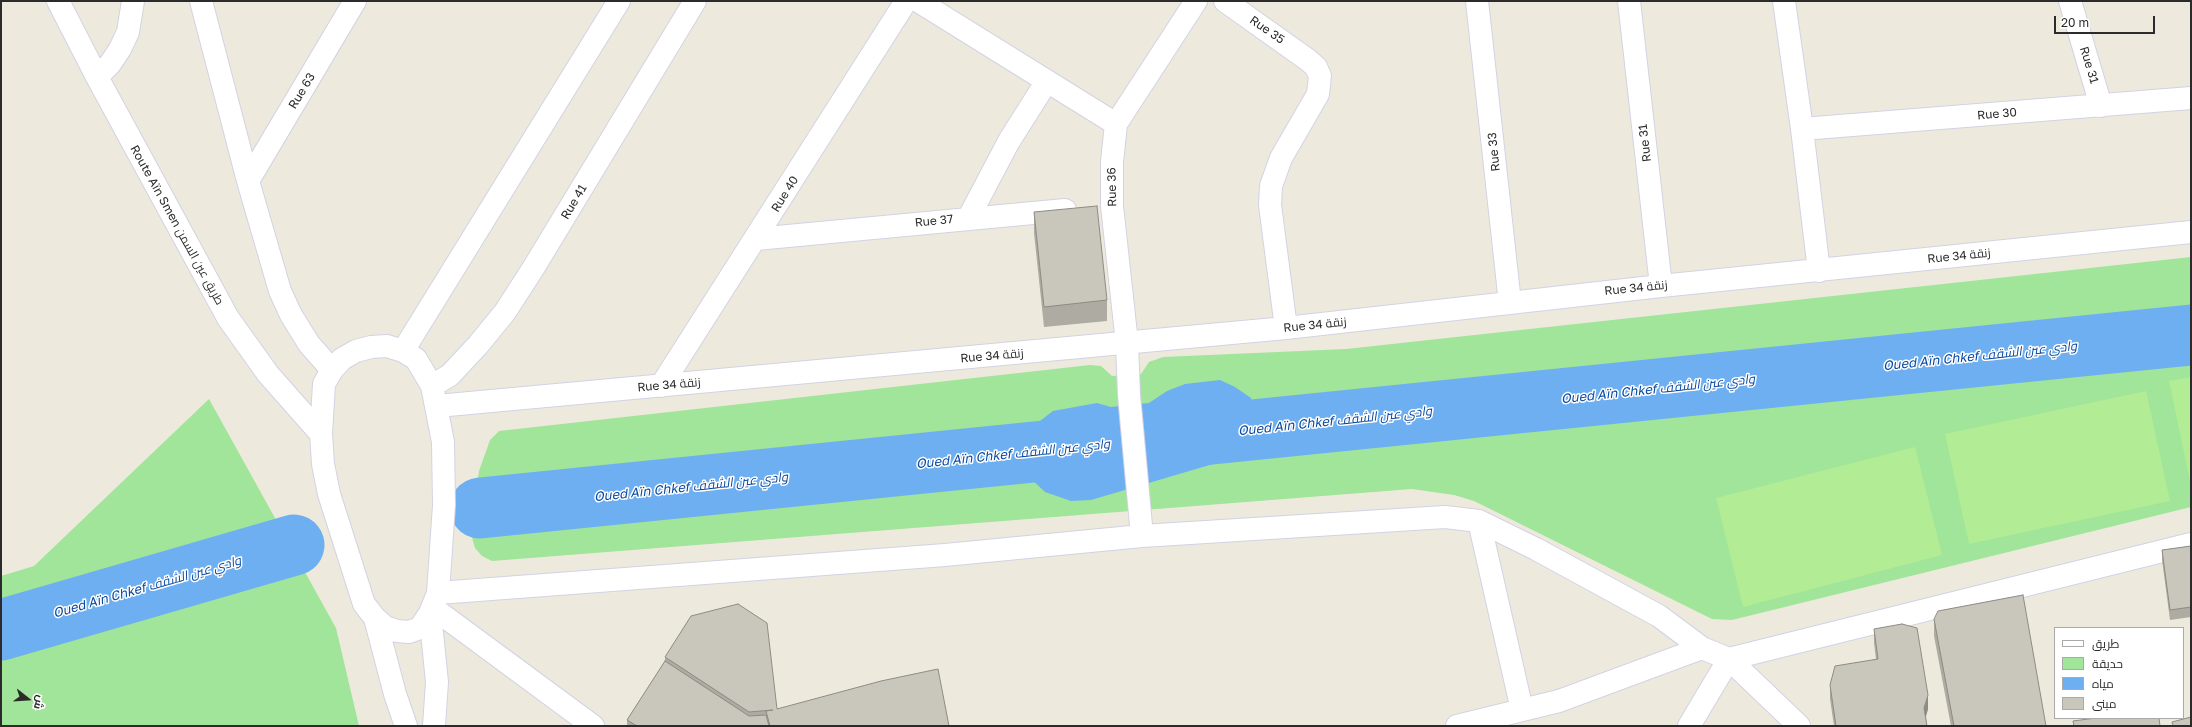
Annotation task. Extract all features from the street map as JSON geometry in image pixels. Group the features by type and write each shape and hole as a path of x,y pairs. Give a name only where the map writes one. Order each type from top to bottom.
{"street":[{"name":"Route Aïn Smen طريق عين السمن","path":"58,1 97,78 228,318 268,374 321,434"},
{"path":"97,78 120,49 128,32 133,1"},
{"path":"201,1 248,181 280,291 291,315 309,344 332,370"},
{"name":"Rue 63","path":"248,181 356,1"},
{"path":"403,351 620,1"},
{"name":"Rue 41","path":"435,396 450,375 478,345 505,312 534,267 695,1"},
{"name":"Rue 40","path":"661,386 756,239 906,1"},
{"path":"918,1 1116,124"},
{"name":"Rue 36","path":"1142,536 1129,395 1127,343 1098,207 1112,162 1116,124 1196,1"},
{"name":"Rue 35","path":"1225,1 1308,60 1316,67 1320,76 1318,94 1281,158 1271,186 1270,205 1286,328"},
{"name":"Rue 33","path":"1477,1 1510,303"},
{"name":"Rue 31","path":"1628,1 1661,286"},
{"path":"1784,1 1802,129 1819,271"},
{"name":"Rue 31","path":"2070,1 2102,106"},
{"path":"969,218 1009,141 1047,81"},
{"name":"Rue 30","path":"1802,129 2191,98"},
{"name":"Rue 37","path":"756,239 1098,207"},
{"name":"Rue 34 زنقة","path":"435,396 661,386 1127,343 1286,328 1661,286 2191,232"},
{"path":"434,605 420,628 409,632 391,629 375,618 364,604 329,494 323,464 321,434 324,384 332,370 342,359 356,351 371,346 387,346 403,351 416,359 435,396 443,442 445,474 442,548 434,605 437,682 434,726"},
{"path":"434,605 1142,536 1445,517 1479,521 1536,549 1659,616 1702,648 1729,659 1799,726"},
{"path":"1479,521 1522,710"},
{"path":"1692,724 1729,659 2191,544"},
{"path":"434,605 593,726"},
{"path":"375,618 390,679 406,726"},
{"path":"1457,726 1559,701 1702,648"}],"green space":[{"path":"2191,257 2191,507 1732,620 1712,619 1474,501 1454,495 1412,489 492,561 482,556 475,548 470,531 479,471 490,440 499,431 1090,365 1101,366 1112,376 1141,374 1149,362 1163,357 1346,349"},
{"path":"2191,377 2191,486 2169,381"},
{"path":"2146,391 2170,501 1969,544 1945,434"},
{"path":"209,399 336,628 359,726 1,726 1,576 34,566"},
{"path":"1915,447 1942,555 1743,607 1716,498"}],"water":[{"path":"1220,380 1235,387 1251,398 1257,419 1257,434 1254,440 1230,459 1091,500 1071,501 1045,492 1028,476 1018,454 1019,441 1036,424 1053,411 1097,403 1111,407 1149,403 1167,391 1185,384"}],"building":[{"path":"1097,206 1107,300 1044,307 1034,212"},
{"path":"2191,546 2191,607 2170,610 2162,550"},
{"path":"2023,595 2046,726 1954,726 1934,619 1938,611"},
{"path":"738,604 767,623 777,709 881,681 938,669 949,726 770,726 766,711 773,710 749,712 665,657 691,616"},
{"path":"1902,624 1917,628 1928,695 1924,708 1927,726 1836,726 1830,685 1835,666 1878,659 1874,629"},
{"path":"665,661 749,716 766,715 769,726 637,726 627,720"},
{"path":"2191,717 2191,726 2173,726 2172,722"},
{"path":"2088,719 2159,719 2160,726 2074,726 2073,721"}],"waterway":[{"name":"Oued Aïn Chkef وادي عين الشقف","path":"480,508 2191,335"},
{"name":"Oued Aïn Chkef وادي عين الشقف","path":"1,630 294,545"}]}
